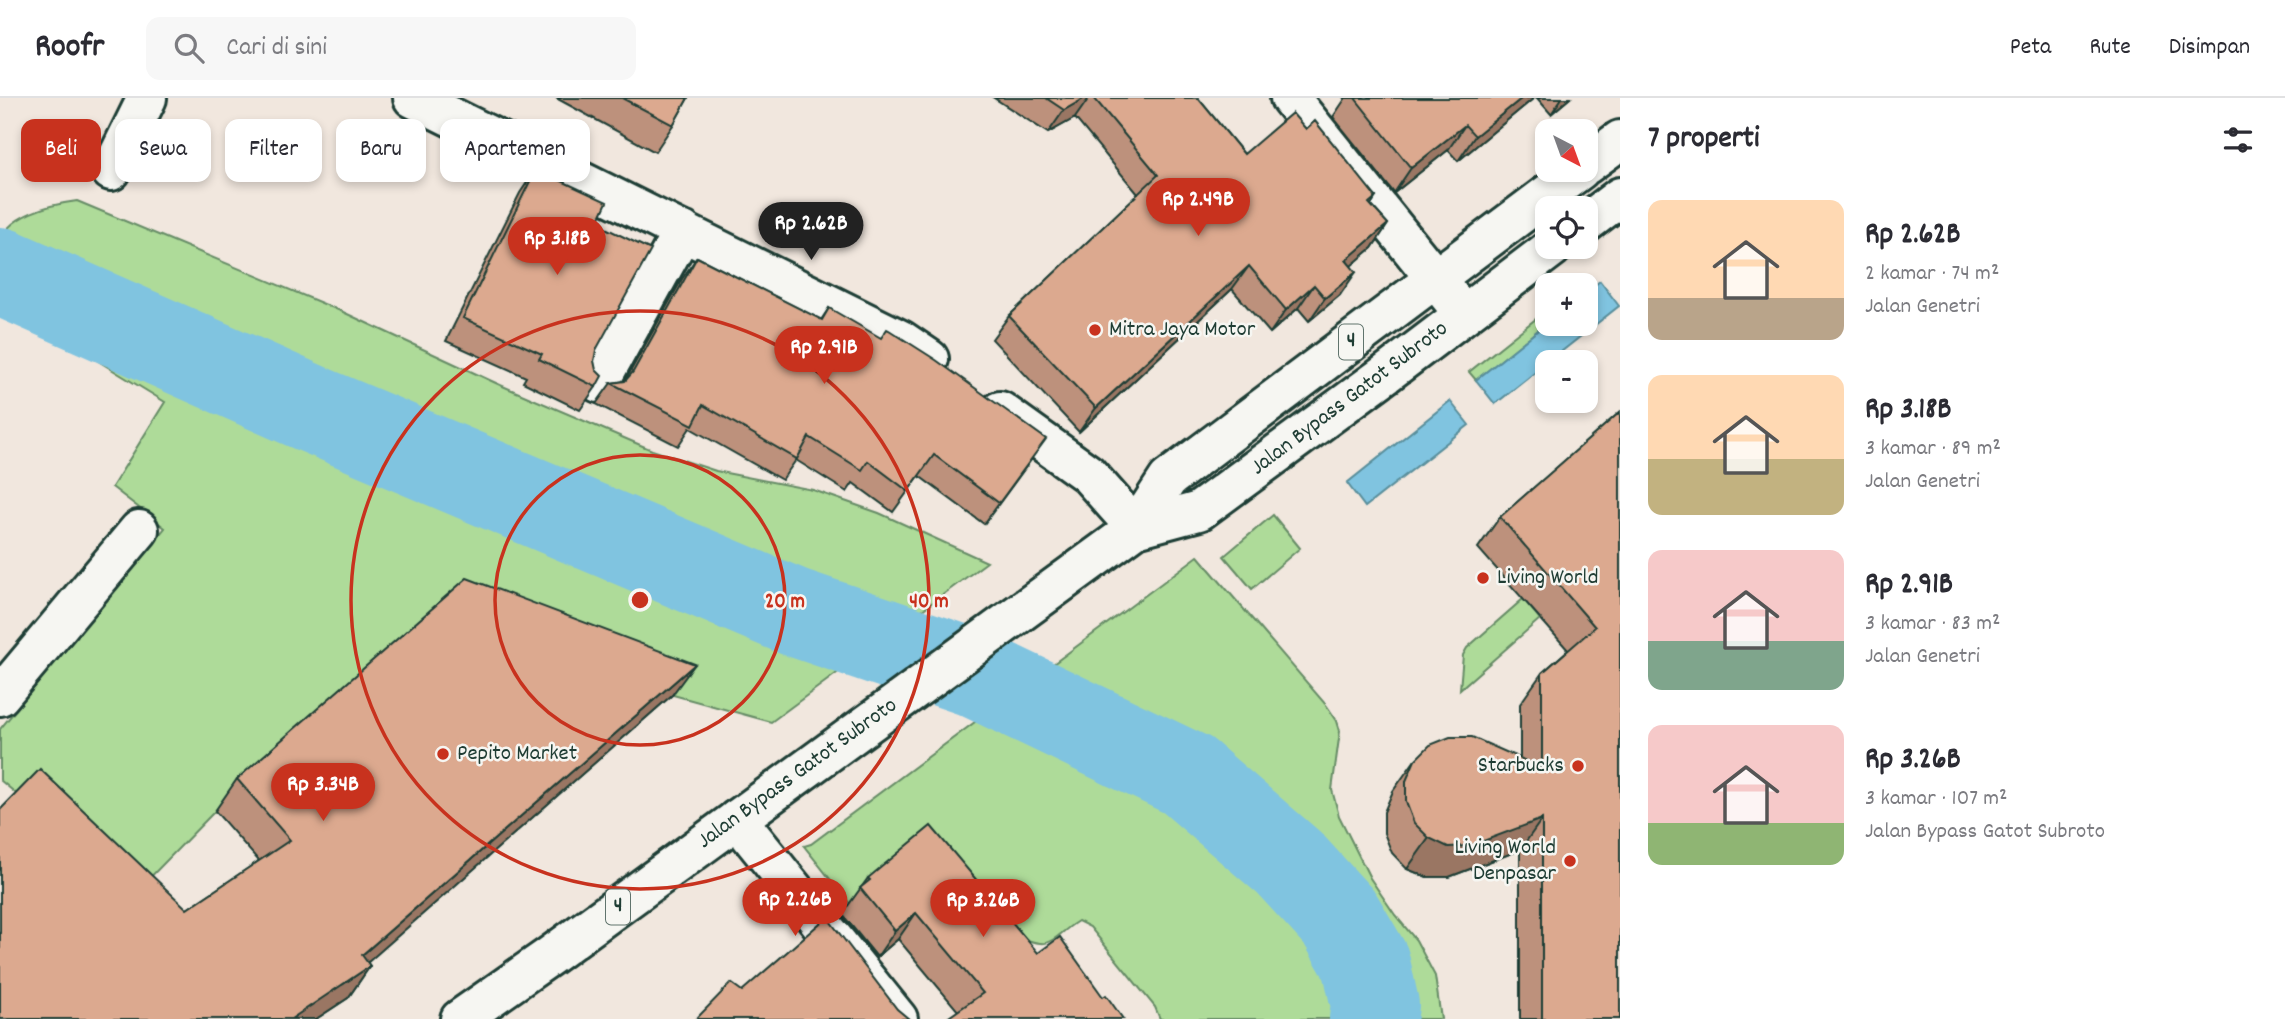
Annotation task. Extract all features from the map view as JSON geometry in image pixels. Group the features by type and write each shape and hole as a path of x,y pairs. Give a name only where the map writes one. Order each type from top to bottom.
{"main road":[{"path":"111,171 147,98"},
{"path":"414,98 457,107 683,231 901,340 1088,474 1136,528"},
{"path":"1290,98 1463,313"},
{"path":"1598,157 1620,140"},
{"name":"Jalan Bypass Gatot Subroto","path":"460,1019 1136,528 1168,479 1564,182"},
{"path":"599,383 683,231"},
{"name":"Jalan Bypass Gatot Subroto","path":"1136,528 1199,511 1366,389 1537,259"},
{"path":"0,696 139,530"},
{"path":"737,819 898,1019"}],"green space":[{"path":"77,201 343,312 498,384 652,450 716,471 813,490 879,513 987,562 771,722 666,693 215,811 135,893 0,780 0,729 165,528 112,487 165,402 0,301 0,245 3,235 10,226 31,213"},
{"path":"1535,320 1535,333 1476,380 1469,372"},
{"path":"1273,515 1300,548 1252,589 1224,556"},
{"path":"1198,556 1337,721 1340,731 1332,790 1339,816 1370,878 1416,940 1435,976 1441,1019 1160,1019 1155,1007 1090,927 1078,921 1052,941 1040,943 850,904 804,846 811,844"},
{"path":"1523,599 1540,619 1460,689 1463,655 1467,648"}],"water":[{"path":"1600,281 1619,306 1598,323"},
{"path":"1535,333 1535,336 1581,336 1563,350 1535,350 1535,372 1495,404 1476,380"},
{"path":"1450,401 1469,425 1365,507 1347,483"}],"building":[{"path":"622,98 688,98 673,125"},
{"path":"1046,98 1085,98 1064,110"},
{"path":"1094,98 1198,98 1244,154 1292,113 1306,129 1315,121 1376,197 1369,203 1388,224 1346,260 1356,272 1325,298 1314,285 1286,310 1249,266 1096,408 1009,316 1158,175"},
{"path":"1355,98 1522,98 1475,136 1465,125 1411,168"},
{"path":"530,182 564,182 607,202 597,224 651,250 596,350 596,370 602,376 596,387 539,359 542,354 463,318"},
{"path":"697,257 822,320 829,308 881,338 887,329 889,330 936,360 1046,439 999,503 934,455 908,491 868,461 862,470 809,437 797,459 703,405 693,425 611,383 625,381 633,372"},
{"path":"1620,412 1620,1019 1542,1019 1542,819 1470,846 1448,847 1429,838 1414,823 1406,802 1406,781 1415,760 1430,745 1450,737 1472,737 1542,768 1542,673 1595,627 1500,517"},
{"path":"467,578 695,664 362,955 370,966 291,1019 0,1019 0,810 40,769 187,909 290,840 237,779"},
{"path":"931,826 1038,953 1060,937 1103,997 1106,995 1123,1019 946,1019 983,993 916,913 895,931 860,888 870,880 868,878"},
{"path":"827,917 897,1009 909,1019 696,1019 731,983 742,991"}],"waterway":[{"path":"0,271 310,408 794,612 974,673 1187,775 1289,863 1341,920 1366,963 1375,1005 1373,1019"}],"place":[{"name":"Mitra Jaya Motor","path":"1095,330"},
{"name":"Living World","path":"1483,578"},
{"name":"Pepito Market","path":"443,754"},
{"name":"Starbucks","path":"1578,766"},
{"name":"Living World Denpasar","path":"1570,861"}]}
